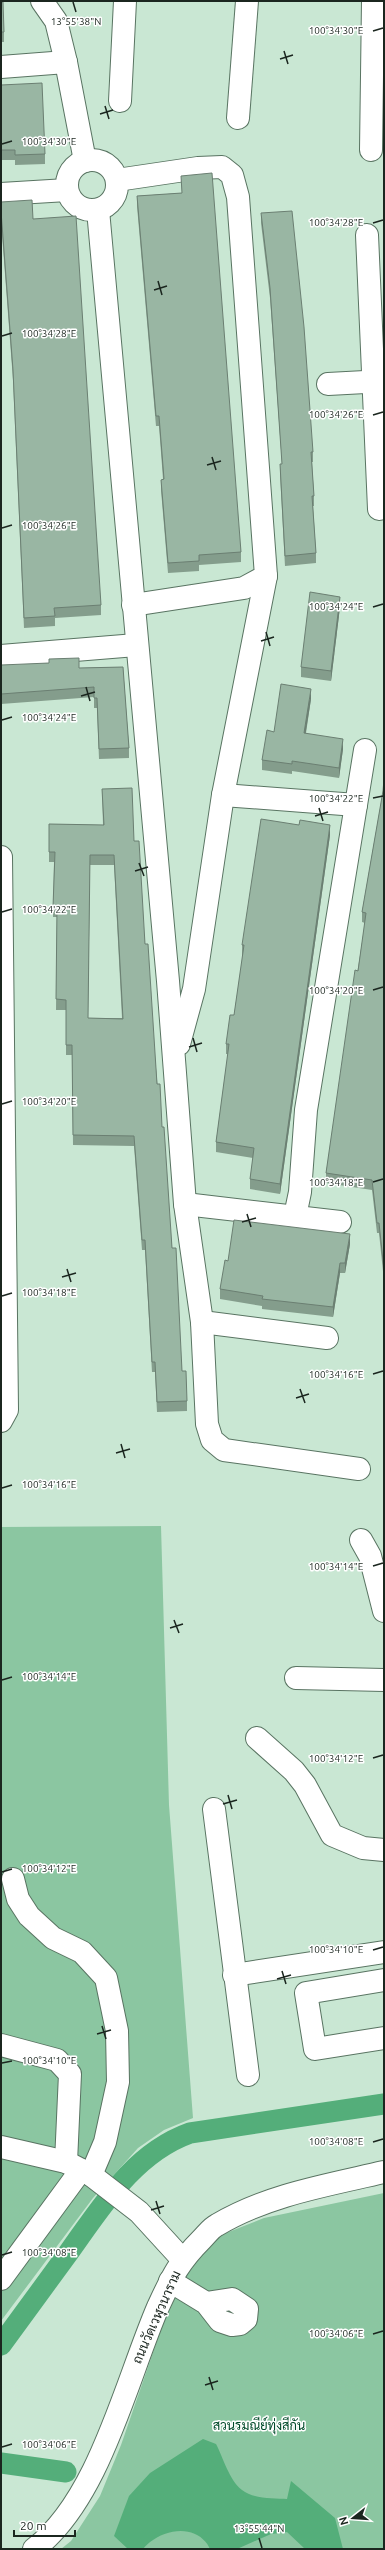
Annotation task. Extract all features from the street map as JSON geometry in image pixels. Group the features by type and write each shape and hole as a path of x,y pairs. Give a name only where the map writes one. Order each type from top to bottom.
{"street":[{"path":"42,1 56,22 66,62 85,160"},
{"path":"120,101 125,1"},
{"path":"238,118 247,1"},
{"path":"371,150 373,1"},
{"path":"1,67 66,62"},
{"path":"85,160 99,160 111,167 117,180 116,193 109,204 98,210 84,209 73,202 67,190 68,177 74,167 85,160"},
{"path":"117,180 198,168 222,167 232,176 238,197 266,576 223,794 194,989 174,1060"},
{"path":"1,194 67,190"},
{"path":"98,210 132,605 174,1060 185,1204 202,1322 207,1424 212,1440 224,1450 359,1469"},
{"path":"366,235 380,381 379,510"},
{"path":"328,384 380,381"},
{"path":"132,605 244,588 266,576"},
{"path":"1,656 136,645"},
{"path":"295,1216 300,1192 306,1110 365,750"},
{"path":"223,794 356,805"},
{"path":"1,858 8,1410 1,1420"},
{"path":"185,1204 340,1222"},
{"path":"202,1322 327,1338"},
{"path":"372,1550 384,1611"},
{"path":"296,1678 384,1680"},
{"path":"257,1738 294,1771 305,1785 332,1835 362,1848 384,1850"},
{"path":"214,1809 234,1975 248,2075"},
{"path":"1,2279 84,2172 105,2142 118,2082 117,2031 106,1978 82,1952 53,1938 29,1916 18,1899 13,1879"},
{"path":"234,1975 384,1952"},
{"path":"384,1980 306,1994 315,2049 384,2038"},
{"path":"1,2045 57,2060 70,2074 84,2172"},
{"path":"1,2147 84,2172 139,2212 182,2259"},
{"name":"ถนนวัดเวฬุวนาราม","path":"34,2549 47,2539 82,2495 106,2440 140,2348 170,2281 182,2259 216,2225 255,2206 322,2186 384,2172"},
{"path":"170,2281 206,2303"}],"green space":[{"path":"161,1526 169,1805 193,2118 164,2130 138,2148 93,2198 1,2321 1,1527"},
{"name":"สวนรมณีย์ทุ่งสีกัน","path":"384,2193 384,2549 61,2549 71,2541 100,2496 121,2445 167,2312 182,2282 205,2249 221,2235 264,2218"}],"shaded area":[{"path":"203,2439 216,2444 233,2480 237,2486 247,2493 264,2498 287,2499 291,2481 335,2518 343,2549 305,2549 287,2532 271,2534 237,2549 210,2549 204,2540 196,2534 187,2531 178,2531 158,2537 143,2549 128,2549 114,2536 129,2496 150,2473"}],"building":[{"path":"1,2 3,2 4,32 1,32"},
{"path":"42,83 45,154 15,155 15,150 1,150 1,85"},
{"path":"212,173 241,552 199,555 199,561 168,563 161,480 164,479 159,416 156,416 137,196 182,193 181,176"},
{"path":"32,200 33,219 76,216 101,605 54,608 55,616 24,618 13,370 1,202"},
{"path":"292,211 304,327 313,452 311,452 314,496 312,496 316,553 285,556 280,464 282,464 270,288 261,213"},
{"path":"310,592 340,597 331,671 301,667"},
{"path":"79,658 79,668 123,667 129,748 99,749 97,698 94,698 94,687 1,694 1,665 49,663 49,659"},
{"path":"281,684 311,689 304,733 343,739 339,768 292,761 292,764 262,760 267,730 274,732"},
{"path":"384,779 384,1270 379,1223 377,1223 372,1180 326,1173 355,970 358,971 366,913 362,912"},
{"path":"132,788 134,841 139,841 145,944 148,944 157,1084 160,1084 162,1127 164,1127 172,1248 176,1248 182,1371 186,1371 187,1401 157,1402 155,1362 152,1362 145,1240 142,1240 134,1136 73,1135 72,1045 66,1045 66,1000 56,999 57,907 53,907 55,852 49,852 49,824 104,825 102,789","holes":["90,855 114,855 123,1019 88,1018"]},
{"path":"261,819 299,825 300,820 330,825 280,1184 250,1179 254,1148 216,1142 229,1044 226,1044 230,1015 234,1015 244,945 242,945"},
{"path":"234,1220 350,1234 345,1263 340,1263 333,1307 262,1299 263,1296 220,1289 225,1260 228,1261"}],"waterway":[{"path":"1,2345 107,2199 136,2167 170,2142 190,2133 384,2104"},
{"path":"1,2463 66,2472"}]}
